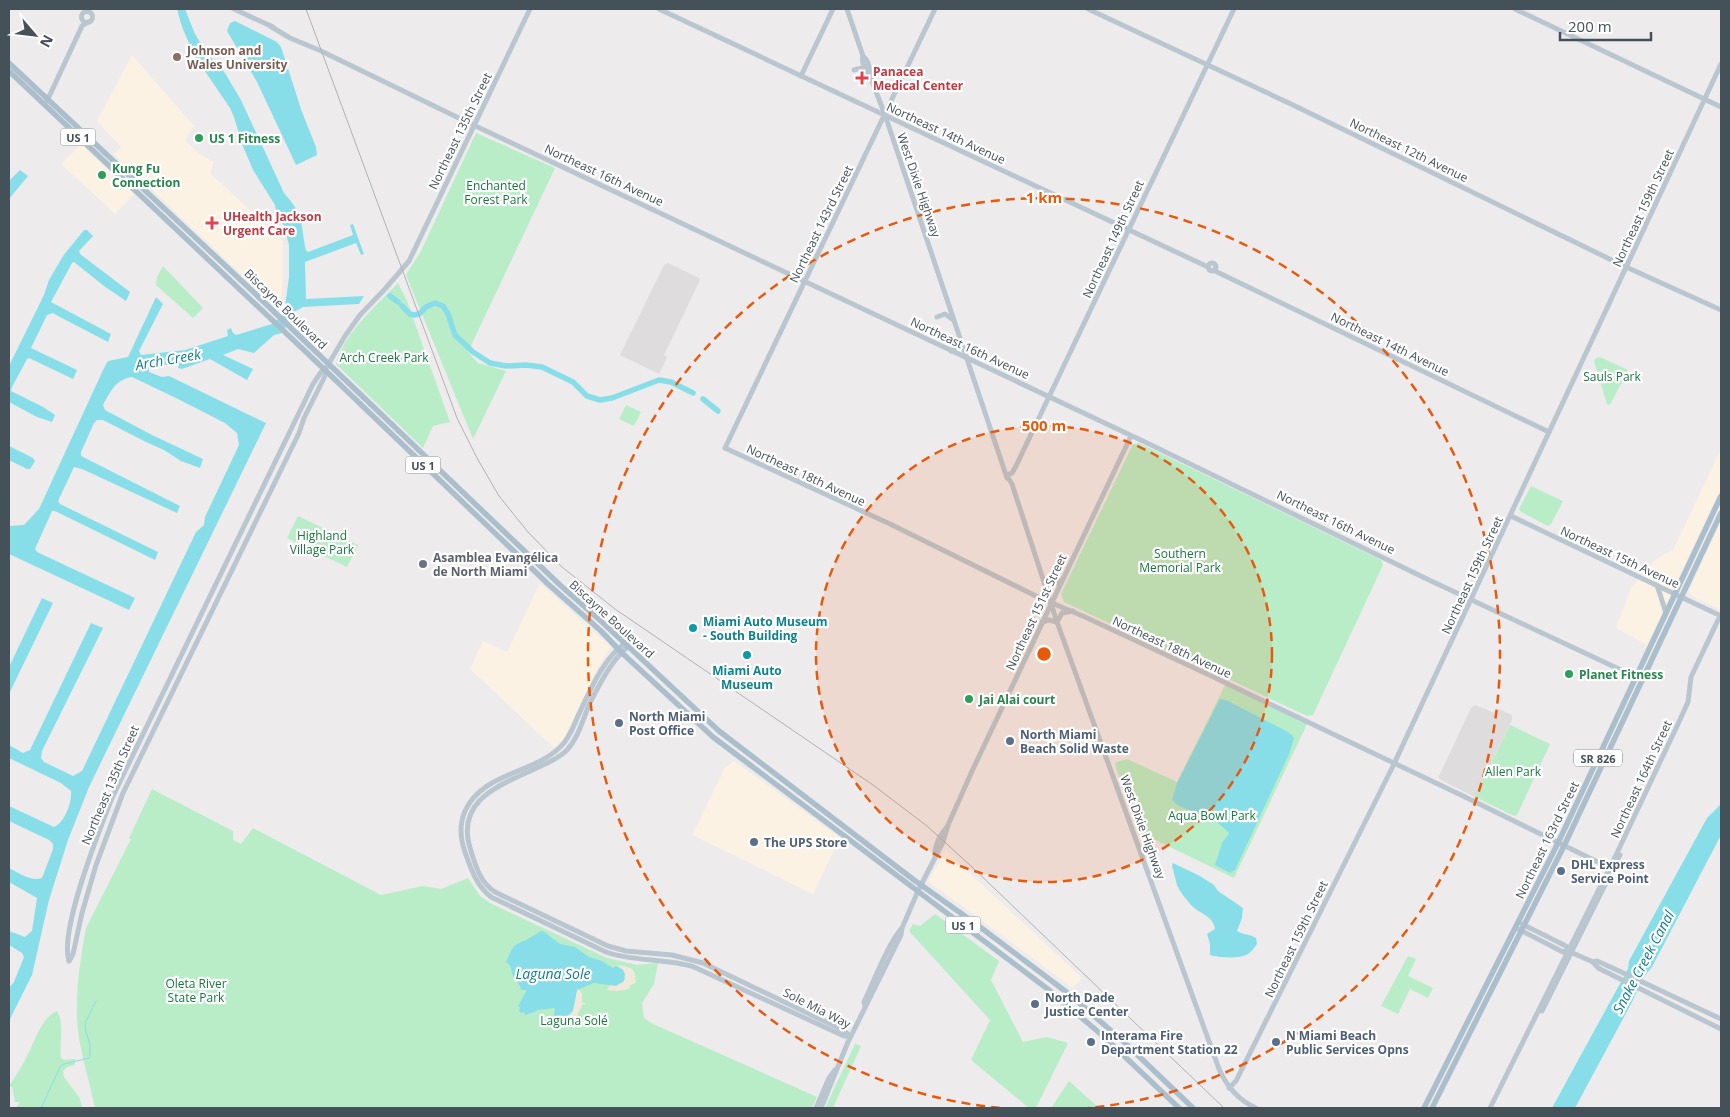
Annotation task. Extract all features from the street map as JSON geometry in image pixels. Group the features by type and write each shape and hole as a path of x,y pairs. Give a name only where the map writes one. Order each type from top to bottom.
{"main road":[{"name":"Biscayne Boulevard","path":"9,62 279,317 287,329 327,367 383,416 560,585 719,732 1087,1009 1193,1108"},
{"name":"Biscayne Boulevard","path":"9,72 274,322 287,329"},
{"path":"68,127 78,132 83,132"},
{"path":"81,140 84,139 95,143"},
{"name":"Biscayne Boulevard","path":"327,367 377,421 713,737 1076,1012 1179,1108"},
{"path":"377,421 383,416"},
{"path":"427,468 432,463"},
{"name":"Northeast 163rd Street","path":"1433,1106 1523,928 1585,785 1721,496"},
{"name":"Northeast 163rd Street","path":"1424,1108 1504,949 1584,804 1721,512"},
{"path":"574,607 581,610 586,607"},
{"path":"584,616 591,616 602,622"},
{"path":"1642,664 1642,680"},
{"path":"1636,677 1638,682 1637,691"},
{"path":"1602,749 1601,758 1603,763"},
{"path":"1597,760 1599,765 1598,773"},
{"path":"759,772 778,777"},
{"path":"773,783 780,782 792,787"},
{"path":"1584,804 1582,800 1585,785"},
{"path":"845,836 849,829"},
{"path":"1504,949 1506,962"},
{"path":"1008,960 1012,957 1027,962"},
{"path":"1480,998 1479,1006 1481,1011"},
{"path":"1133,1064 1139,1057"},
{"path":"1439,1079 1438,1088 1440,1094"},
{"path":"1433,1091 1435,1096 1433,1106"}],"street":[{"name":"Northeast 16th Avenue","path":"234,9 1636,677"},
{"name":"Northeast 135th Street","path":"327,367 313,384 112,798 98,832 67,940 69,961 72,957 88,889 123,793 299,433 304,418 325,376 327,367 360,315 402,275 530,9"},
{"name":"Northeast 14th Avenue","path":"659,9 1129,231 1198,263 1211,267 1549,432"},
{"path":"801,76 834,9"},
{"name":"West Dixie Highway","path":"846,9 863,56 866,58 870,76"},
{"name":"Northeast 143rd Street","path":"724,448 935,9"},
{"name":"Northeast 12th Avenue","path":"1088,9 1721,310"},
{"name":"Northeast 149th Street","path":"1007,476 1012,473 1016,466 1234,9"},
{"path":"1515,9 1580,38 1721,107"},
{"path":"45,106 82,26 85,21 92,19 90,11 82,14 85,21"},
{"name":"West Dixie Highway","path":"863,56 862,60 885,115 1007,476 1012,484 1057,622 1219,1069 1229,1088"},
{"name":"Northeast 159th Street","path":"1229,1088 1236,1081 1394,764 1721,64"},
{"path":"854,70 862,68 866,70"},
{"path":"864,106 874,103 878,95"},
{"name":"West Dixie Highway","path":"948,301 951,303 957,327"},
{"path":"937,317 945,314 953,319"},
{"path":"951,351 961,340"},
{"name":"Northeast 151st Street","path":"816,1108 865,1006 864,1002 894,940 902,928 936,854 935,847 942,832 948,826 1042,622 1131,436"},
{"name":"Northeast 18th Avenue","path":"724,448 888,523 1051,603 1073,611 1610,868"},
{"name":"Northeast 15th Avenue","path":"1511,516 1658,585 1721,617"},
{"path":"242,530 249,534"},
{"path":"1045,583 1053,586 1062,580"},
{"path":"1658,585 1666,613"},
{"path":"1042,622 1049,620 1057,622 1062,613 1073,611"},
{"name":"Northeast 164th Street","path":"1492,1108 1570,952 1684,710 1689,696 1693,673 1721,617"},
{"name":"Northeast 164th Street","path":"1570,952 1614,870 1681,725 1690,703 1694,678 1721,617"},
{"path":"191,634 198,638"},
{"path":"620,651 626,644"},
{"name":"Sole Mia Way","path":"620,651 588,708 575,738 566,750 554,760 484,795 474,807 468,823 468,839 477,869 486,884 495,892 608,946 626,951 672,955 703,963 846,1032 850,1036"},
{"name":"Sole Mia Way","path":"620,651 600,671 570,734 560,748 550,755 484,788 475,795 469,804 461,824 462,840 474,877 483,890 497,900 606,952 694,967 844,1036 850,1036"},
{"path":"143,732 150,736"},
{"path":"98,832 106,836"},
{"path":"1517,925 1564,952 1570,952 1593,962 1597,961 1721,1019"},
{"path":"67,940 75,942"},
{"path":"1593,962 1598,968 1721,1029"},
{"name":"Northeast 151st Street","path":"821,1108 836,1074 835,1070"},
{"path":"1229,1088 1241,1099 1256,1108"}],"shaded area":[{"path":"132,55 194,126 185,140 199,154 214,162 210,173 283,241 282,296 274,305 114,154 121,147 97,121"},
{"path":"81,144 134,194 115,214 61,164"},
{"path":"668,263 700,280 664,355 667,357 659,374 620,355 664,265"},
{"path":"1721,449 1721,488 1647,645 1616,628 1631,588 1656,559 1673,550"},
{"path":"1721,521 1721,610 1690,595 1689,591"},
{"path":"540,583 611,647 598,667 565,737 554,748 470,669 483,641 507,652"},
{"path":"1475,705 1492,712 1499,709 1512,715 1512,720 1475,797 1439,779 1439,776 1471,708"},
{"path":"734,761 840,838 813,894 692,835 725,768"},
{"path":"946,851 1082,978 1073,988 928,881"}],"green space":[{"name":"Enchanted Forest Park","path":"476,133 555,168 468,352 478,363 506,371 473,439 406,275 421,251"},
{"path":"163,266 203,308 193,318 156,285 157,277"},
{"name":"Arch Creek Park","path":"398,283 407,301 450,422 433,426 423,448 336,364 353,331"},
{"name":"Sauls Park","path":"1600,357 1628,370 1610,405 1607,404 1594,361"},
{"path":"626,405 641,412 634,426 619,419"},
{"name":"Southern Memorial Park","path":"1139,443 1381,560 1383,565 1313,715 1307,716 1064,602 1061,594 1133,444"},
{"path":"1531,486 1563,501 1551,524 1548,526 1521,512 1519,509"},
{"name":"Highland Village Park","path":"298,516 358,545 347,567 287,538"},
{"name":"Aqua Bowl Park","path":"1226,683 1308,722 1234,878 1139,832 1115,765 1116,762 1127,759 1177,782"},
{"name":"Allen Park","path":"1510,725 1550,744 1517,815 1514,816 1475,797"},
{"path":"152,789 233,831 233,840 241,844 253,828 381,895 423,886 441,889 468,878 480,896 490,903 607,958 637,965 658,963 654,984 642,1003 644,1018 651,1023 817,1097 812,1108 95,1108 80,1044 77,1015 79,972 86,928 131,839 129,838"},
{"path":"935,914 999,961 991,980 1023,1042 1047,1037 1068,1043 1036,1108 1029,1108 971,1060 990,1020 909,931 913,924 920,926"},
{"path":"1408,956 1416,959 1408,976 1433,988 1428,998 1410,989 1398,1014 1381,1006"},
{"path":"57,1011 61,1022 61,1058 64,1060 75,1059 75,1065 67,1067 63,1071 64,1077 79,1097 83,1108 16,1108 20,1102 15,1102 12,1087 9,1086 23,1064 39,1030 51,1014"},
{"path":"855,1044 861,1046 833,1108 825,1108"},
{"path":"1069,1081 1099,1108 1051,1108"}],"sand":[{"path":"617,965 633,970 636,983 630,985 629,989 607,990 610,985 622,983 625,979 623,970"},
{"path":"579,989 582,994 582,1002 586,1004 583,1004 574,1020 559,1027 554,1015 556,1017 570,1015 577,990"}],"water":[{"path":"177,9 185,9 195,34 206,52 225,73 241,100 284,193 299,214 306,250 308,252 353,235 350,225 353,224 364,254 361,255 356,243 305,262 306,299 364,296 359,304 303,307 294,312 282,333 274,335 254,353 238,349 223,355 253,369 247,380 210,359 182,369 178,368 179,364 152,366 149,368 149,372 162,377 169,376 266,423 89,787 68,840 49,900 32,975 9,1021 9,988 14,982 24,957 22,953 9,945 9,931 25,937 32,931 37,898 9,882 9,868 29,878 42,878 53,849 53,844 49,840 9,821 9,806 54,827 61,821 69,806 71,791 61,783 9,758 9,745 23,753 30,750 91,623 103,628 42,751 41,758 44,762 73,776 82,771 196,532 204,525 205,517 239,445 237,433 225,423 132,377 118,383 108,395 103,405 105,410 203,459 200,468 181,461 164,450 103,420 97,420 94,423 81,456 180,506 177,513 74,467 58,501 60,504 158,552 155,560 55,511 52,511 35,549 37,552 135,598 129,610 9,554 9,526 24,525 39,509 104,368 108,361 128,357 156,297 163,304 139,351 141,355 185,350 228,336 227,330 231,328 236,335 272,324 284,314 289,277 289,245 284,226 277,215 275,205 253,170 230,108 194,55 182,27"},
{"path":"235,21 277,42 281,47 302,112 316,147 317,155 296,165 257,82 227,31 230,23"},
{"path":"20,170 28,176 9,199 9,181"},
{"path":"84,230 87,230 93,236 79,251 80,254 130,292 126,301 74,262 72,263 51,302 111,334 108,342 53,313 47,315 31,348 77,370 73,379 29,358 11,391 55,415 52,422 37,417 9,402 9,366 44,295 49,280 63,256"},
{"path":"9,446 33,458 35,461 30,469 9,460"},
{"path":"42,598 53,603 9,694 9,667"},
{"path":"1220,699 1226,700 1286,731 1294,738 1290,752 1235,870 1230,873 1215,865 1222,843 1229,833 1209,818 1198,812 1182,808 1172,800 1177,783"},
{"name":"Snake Creek Canal","path":"1721,804 1721,835 1575,1108 1552,1108 1628,969 1629,961 1707,818"},
{"path":"1173,863 1214,885 1218,891 1243,908 1242,918 1237,931 1256,938 1257,944 1249,953 1244,956 1235,957 1210,955 1210,944 1207,934 1215,929 1214,924 1209,918 1194,908 1181,893 1176,883"},
{"name":"Laguna Sole","path":"543,931 560,944 575,947 589,957 602,961 613,968 616,966 623,970 625,974 624,981 616,986 594,983 577,990 573,1011 565,1018 554,1015 555,1008 537,1010 525,1015 524,1012 521,1013 518,1006 527,990 521,990 506,962 516,945"}],"waterway":[{"name":"Arch Creek","path":"390,296 398,302"},
{"name":"Arch Creek","path":"402,306 410,314 414,315 419,314 426,307 435,303 443,306 448,314 455,335 473,352 490,363 506,366 526,365 542,367 573,382 587,396 600,400 612,398 659,380 671,382 693,393"},
{"name":"Arch Creek","path":"703,399 718,411"},
{"path":"41,1108 60,1067 64,1064 90,1057 90,1044 85,1023 96,1001"}],"railway":[{"path":"306,9 457,418 499,496 528,532 562,567 615,609 873,785 927,826 1224,1108"}],"place":[{"name":"Johnson and Wales University","path":"177,57"},
{"name":"Panacea Medical Center","path":"862,78"},
{"name":"US 1 Fitness","path":"199,138"},
{"name":"Kung Fu Connection","path":"102,175"},
{"name":"UHealth Jackson Urgent Care","path":"212,223"},
{"name":"Asamblea Evangélica de North Miami","path":"423,564"},
{"name":"Miami Auto Museum - South Building","path":"693,628"},
{"name":"Miami Auto Museum","path":"747,655"},
{"name":"Planet Fitness","path":"1569,674"},
{"name":"Jai Alai court","path":"969,699"},
{"name":"North Miami Post Office","path":"619,723"},
{"name":"North Miami Beach Solid Waste","path":"1010,741"},
{"name":"The UPS Store","path":"754,842"},
{"name":"DHL Express Service Point","path":"1561,871"},
{"name":"North Dade Justice Center","path":"1035,1004"},
{"name":"Interama Fire Department Station 22","path":"1091,1042"},
{"name":"N Miami Beach Public Services Opns","path":"1276,1042"}],"park label":[{"name":"Oleta River State Park","path":"196,990"},
{"name":"Laguna Solé","path":"574,1020"}]}
